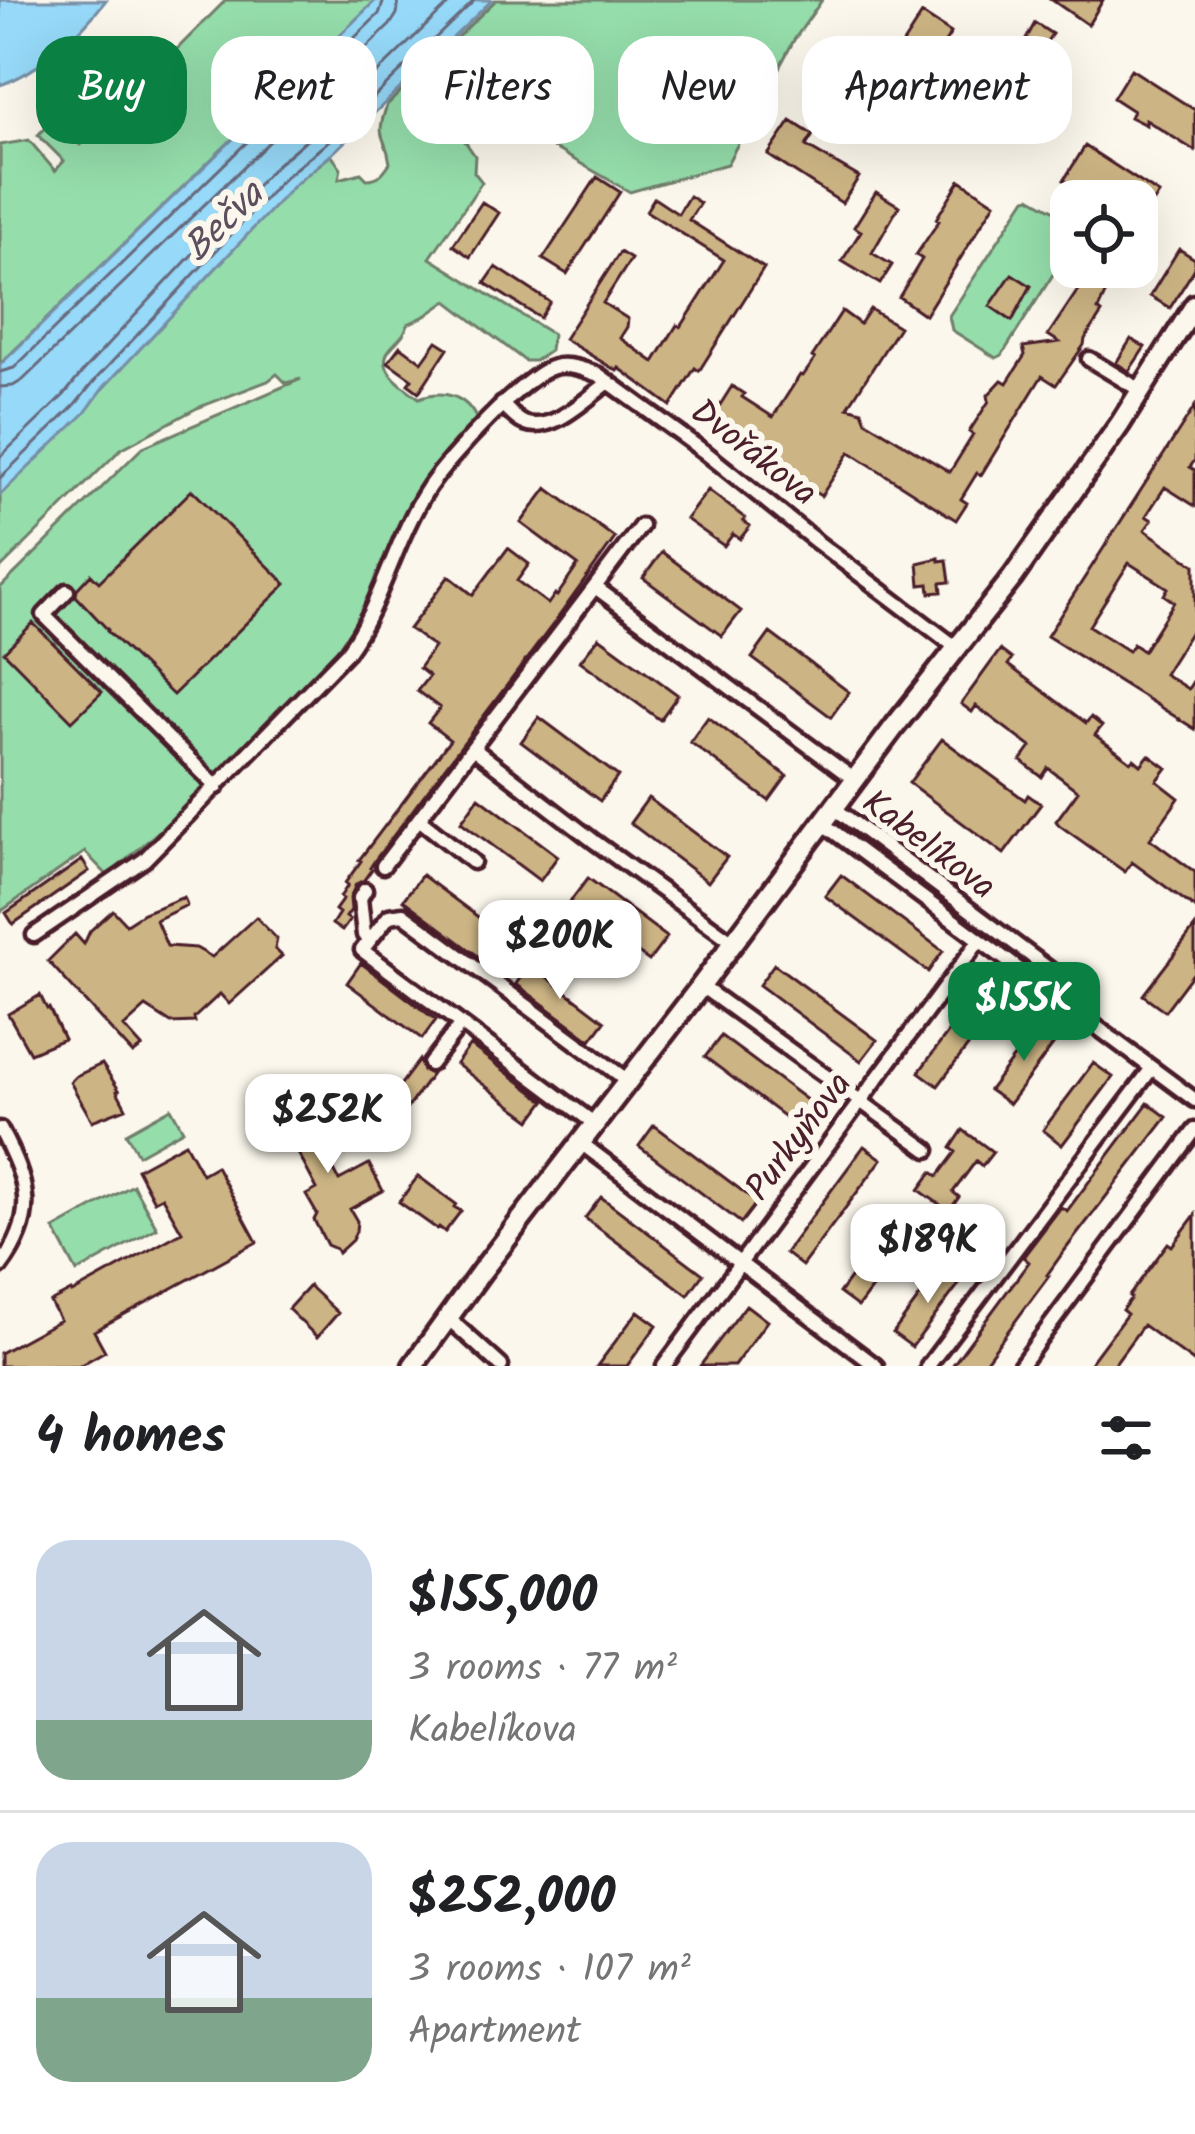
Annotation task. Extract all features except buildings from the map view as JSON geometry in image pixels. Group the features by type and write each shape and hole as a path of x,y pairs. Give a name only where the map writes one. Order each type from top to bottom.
{"main road":[{"path":"413,1366 1013,577 1120,424 1195,304"}],"street":[{"path":"1089,359 1140,390"},
{"name":"Dvořákova","path":"502,404 555,366 599,375 957,649"},
{"path":"34,934 139,866 347,652 365,627 429,487 502,404 526,424 544,424 609,382"},
{"path":"383,866 641,526"},
{"path":"595,587 855,780"},
{"path":"67,592 44,615 217,788"},
{"path":"474,749 734,943"},
{"name":"Kabelíkova","path":"828,816 979,941 1062,993 1093,1024 1195,1100"},
{"name":"Kabelíkova","path":"828,816 1053,972 1062,993"},
{"path":"419,819 473,862"},
{"path":"365,890 360,898 364,935 370,940"},
{"path":"595,1124 362,950 389,916 403,914 628,1081"},
{"name":"Purkyňova","path":"664,1366 979,941"},
{"path":"701,986 928,1150"},
{"path":"430,1064 460,1024"},
{"path":"928,1366 1151,1068"},
{"path":"0,1129 22,1170 26,1194 24,1221 0,1267"},
{"path":"1019,1366 1195,1130"},
{"path":"580,1143 876,1366"},
{"path":"448,1318 501,1366"}],"green space":[{"path":"226,0 376,0 339,36 211,36 211,144 227,144 0,364 0,145 29,140 55,171 64,161 47,144 187,144 187,39"},
{"path":"496,0 822,0 778,70 778,36 618,36 618,144 738,144 727,164 630,192 547,144 594,144 594,36 459,36"},
{"path":"401,92 401,144 467,144 475,156 474,172 482,182 430,258 552,334 550,351 535,361 525,361 447,301 408,324 386,356 388,370 419,398 445,394 467,405 477,420 459,446 433,466 359,618 335,652 200,795 108,876 85,852 0,912 0,588 143,447 301,379 286,383 277,374 197,408 121,449 0,569 0,495 84,413 294,185 331,155 341,168 339,179 361,173 371,179 383,172 390,163 381,131 387,105"},
{"path":"1026,198 1050,208 1050,279 996,358 952,330 949,316"},
{"path":"171,1108 183,1130 138,1155 126,1133"},
{"path":"133,1185 157,1228 77,1272 54,1229"}],"water":[{"path":"0,0 106,0 74,36 36,36 36,67 0,85"},
{"path":"376,0 492,0 455,36 401,36 401,88 377,111 377,36 339,36"},
{"name":"Bečva","path":"228,144 342,144 294,185 85,413 0,495 0,365"}]}
